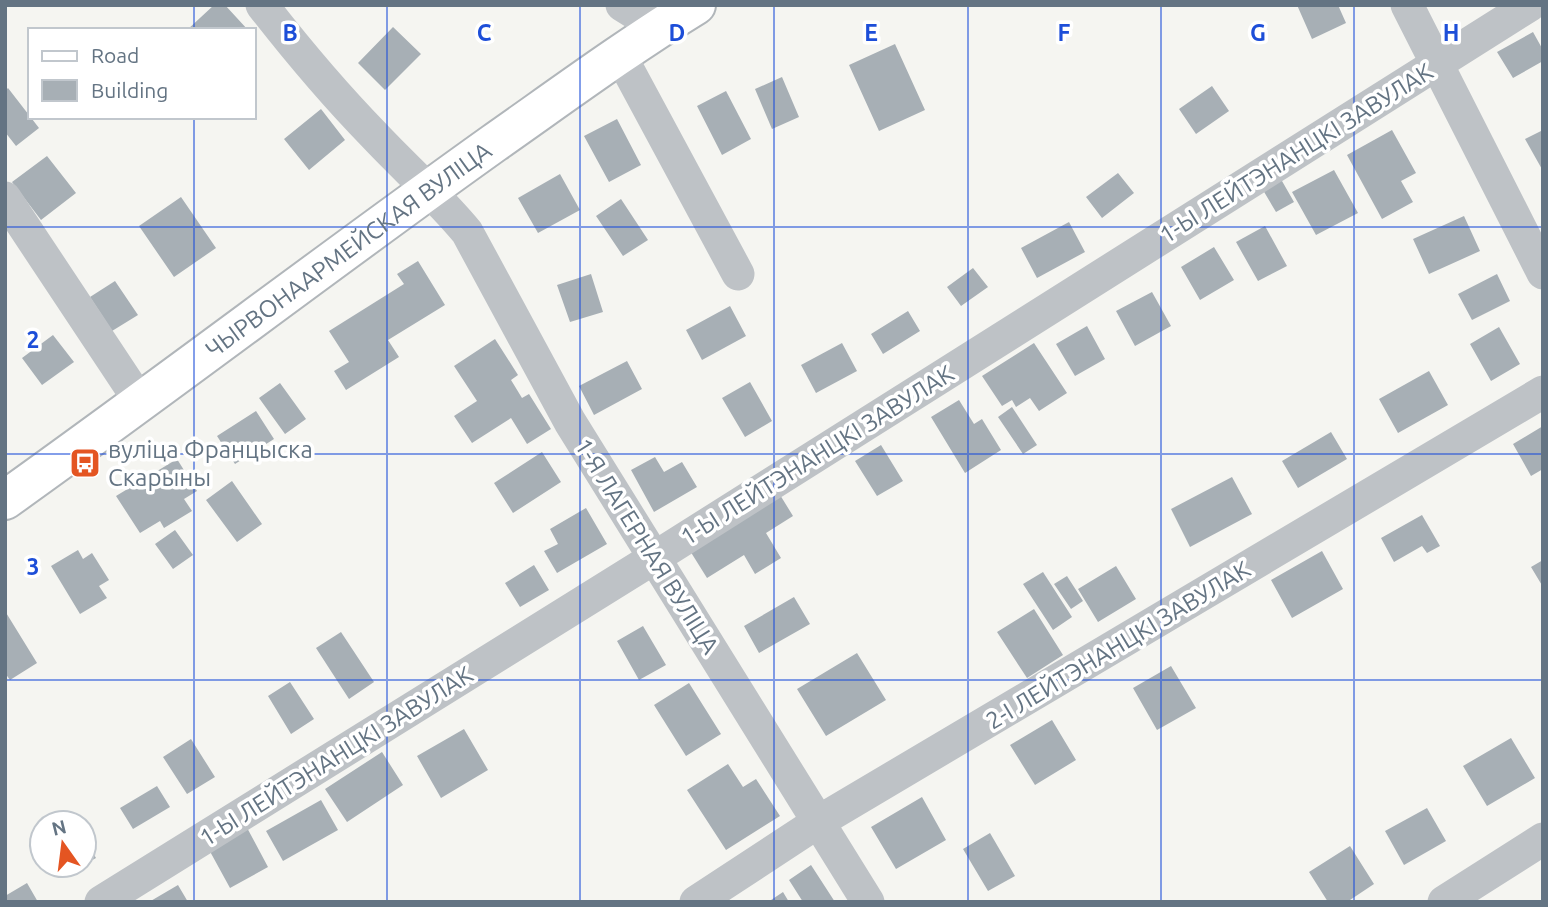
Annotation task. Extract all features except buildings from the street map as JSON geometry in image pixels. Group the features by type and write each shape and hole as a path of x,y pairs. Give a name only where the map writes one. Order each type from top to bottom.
{"main road":[{"name":"ЧЫРВОНААРМЕЙСКАЯ ВУЛІЦА","path":"5,500 141,403 428,190 696,5"}],"street":[{"name":"1-Я ЛАГЕРНАЯ ВУЛІЦА","path":"262,5 293,45 370,132 444,205 467,232 570,422 868,902"},
{"path":"622,5 659,28"},
{"path":"1407,5 1543,273"},
{"name":"1-Ы ЛЕЙТЭНАНЦКІ ЗАВУЛАК","path":"101,902 654,558 1530,5"},
{"path":"620,55 738,274"},
{"path":"5,198 141,403"},
{"name":"2-І ЛЕЙТЭНАНЦКІ ЗАВУЛАК","path":"696,902 818,822 1543,392"},
{"path":"1444,902 1543,839"}],"place":[{"name":"вуліца Францыска Скарыны","path":"85,463"}]}
